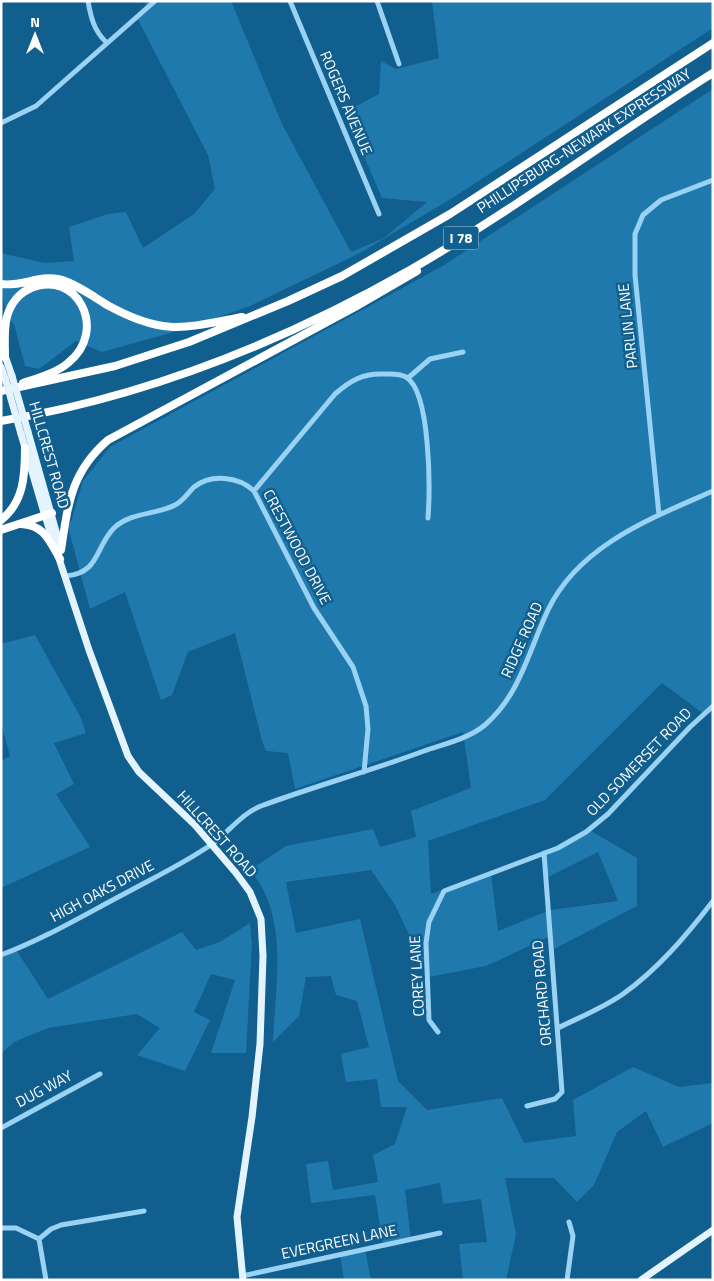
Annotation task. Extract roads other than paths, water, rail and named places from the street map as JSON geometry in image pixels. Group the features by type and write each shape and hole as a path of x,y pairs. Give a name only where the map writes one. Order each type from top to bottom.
{"highway":[{"name":"PHILLIPSBURG-NEWARK EXPRESSWAY","path":"1,391 115,366 189,342 259,314 342,276 400,245 713,42"},
{"name":"PHILLIPSBURG-NEWARK EXPRESSWAY","path":"1,423 118,396 226,358 347,304 468,234 713,73"},
{"path":"61,550 68,506 77,478 89,458 108,440 414,274 468,234"},
{"path":"1,290 44,278 57,279 126,315 159,326 203,326 259,314"},
{"path":"1,284 18,284"},
{"path":"1,391 46,374 68,363 79,351 86,340 88,322 86,312 78,299 63,288 55,285 35,287 18,297 10,308 6,321 5,357"},
{"path":"1,520 8,514 19,498 24,476 25,448"},
{"path":"1,530 48,514"},
{"path":"20,524 31,525 46,533 60,559"}],"main road":[{"name":"HILLCREST ROAD","path":"1,342 8,377 60,559 89,650 128,756 139,772 184,814 212,844 250,892 259,912 262,928 260,1044 252,1117 236,1217 242,1278"},
{"name":"HILLCREST ROAD","path":"1,367 8,377"},
{"name":"HILLCREST ROAD","path":"24,433 25,448 61,550 66,576"},
{"path":"641,1280 713,1230"}],"street":[{"path":"88,1 93,25 99,36 107,43"},
{"path":"1,123 36,106 155,1"},
{"name":"ROGERS AVENUE","path":"290,1 379,214"},
{"path":"377,1 399,64"},
{"name":"PARLIN LANE","path":"659,515 635,275 635,234 643,215 661,200 713,180"},
{"path":"408,378 430,359 463,352"},
{"path":"254,491 335,394 347,384 373,374 395,374 408,378 420,397 424,418 430,499 428,518"},
{"name":"CRESTWOOD DRIVE","path":"66,576 75,576 88,570 111,532 120,524 176,505 195,486 209,479 237,481 254,491 314,608 353,667 366,706 368,728 364,772"},
{"name":"RIDGE ROAD","path":"212,844 253,810 457,740 485,724 498,712 515,687 548,609 569,580 591,556 612,541 659,515 713,491"},
{"name":"OLD SOMERSET ROAD","path":"444,891 573,841 596,825 713,706"},
{"name":"HIGH OAKS DRIVE","path":"1,955 42,938 212,844"},
{"name":"ORCHARD ROAD","path":"527,1106 555,1099 562,1092 544,853"},
{"name":"COREY LANE","path":"438,1032 430,1020 426,943 429,922 444,891"},
{"path":"558,1028 603,1006 636,984 676,947 713,901"},
{"name":"DUG WAY","path":"1,1128 100,1074"},
{"path":"40,1239 51,1229 61,1225 144,1211"},
{"path":"566,1280 572,1236 568,1222"},
{"path":"1,1228 16,1228 40,1239"},
{"name":"EVERGREEN LANE","path":"242,1278 440,1233"},
{"path":"40,1239 46,1280"}]}
